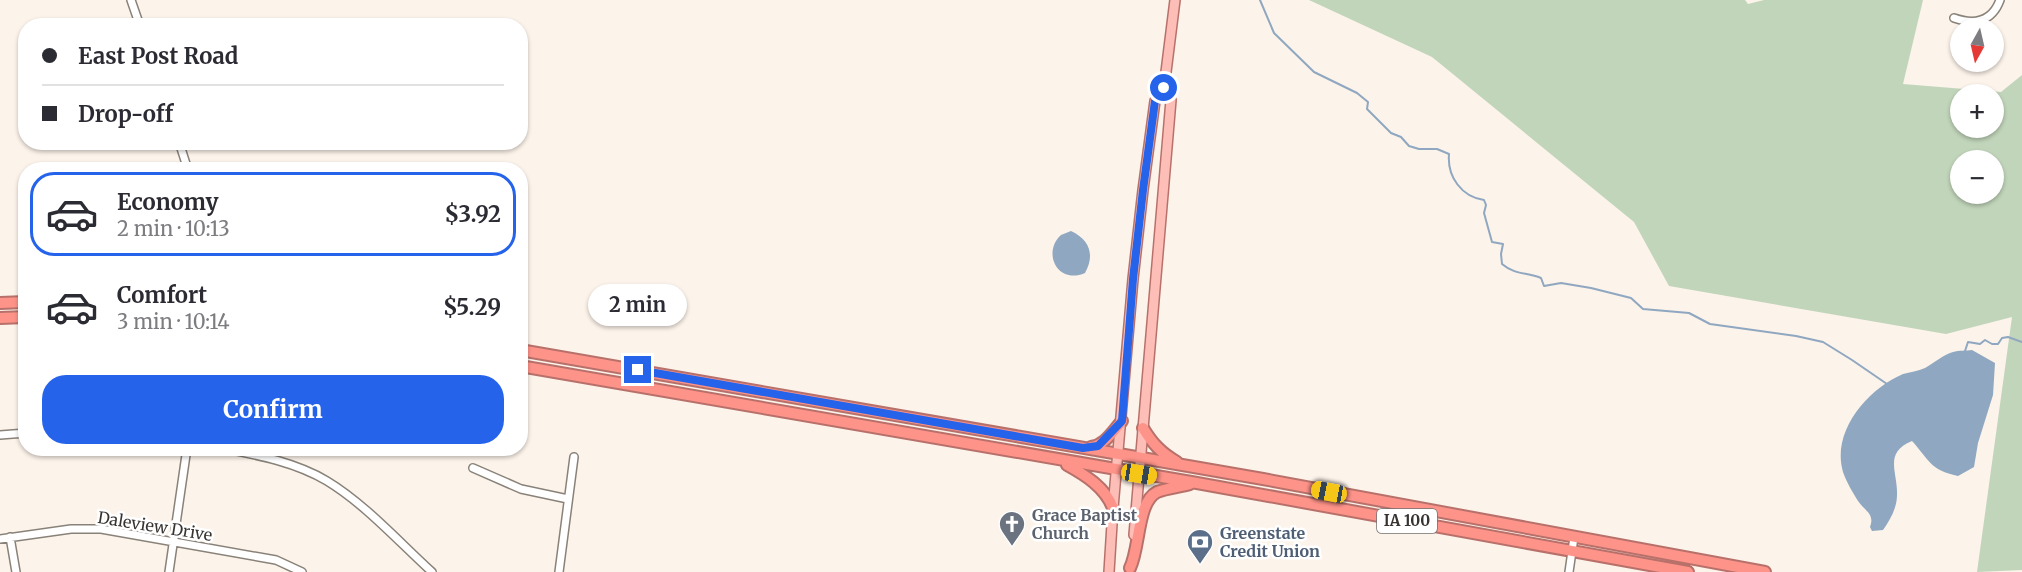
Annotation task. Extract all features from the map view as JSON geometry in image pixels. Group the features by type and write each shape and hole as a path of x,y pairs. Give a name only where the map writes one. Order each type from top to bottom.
{"highway":[{"path":"0,303 18,302"},
{"path":"0,318 18,317"},
{"name":"IA 100","path":"528,351 1183,465 1765,572"},
{"name":"IA 100","path":"528,367 1197,483 1688,572"},
{"path":"1083,448 1098,446 1122,421"},
{"path":"1143,428 1161,452 1183,465"},
{"path":"1058,460 1092,481 1109,497 1113,508"},
{"path":"1130,570 1136,558 1140,525 1147,503 1154,493 1197,483"}],"main road":[{"path":"1109,572 1133,279 1143,190 1155,101 1164,88 1175,0"},
{"path":"1130,570 1171,100 1164,88"}],"street":[{"path":"131,0 137,18"},
{"path":"1987,18 1994,12 2000,0"},
{"path":"0,435 18,434"},
{"path":"169,572 186,456"},
{"path":"260,456 279,460 326,481 349,496 432,572"},
{"path":"559,572 574,457"},
{"path":"473,468 521,489 568,498"},
{"name":"Daleview Drive","path":"0,539 56,530 87,528 276,560 302,572"},
{"path":"10,537 16,572"},
{"path":"1569,572 1574,537"}],"green space":[{"path":"1309,0 1745,0 1748,4 1764,0 1923,0 1903,84 1950,88 1950,138 2004,138 2004,90 2022,75 2022,570 1977,572 2012,317 1946,334 1669,286 1634,222 1432,57"}],"water":[{"path":"1071,231 1083,239 1090,254 1085,273 1075,276 1060,271 1053,258 1055,242 1061,235"},
{"path":"1972,350 1995,363 1993,395 1978,443 1974,467 1958,476 1949,474 1931,464 1912,441 1903,446 1895,457 1897,500 1891,518 1883,530 1872,531 1870,516 1858,501 1843,472 1842,442 1847,427 1865,401 1890,381 1903,374 1925,368 1949,353"}],"waterway":[{"path":"1260,0 1274,33 1314,72 1357,93 1368,102 1367,109 1391,133 1401,137 1409,146 1419,149 1437,149 1449,154 1453,178 1458,185 1469,195 1484,200 1486,205 1484,213 1492,242 1503,244 1502,264 1507,268 1541,278 1544,286 1561,283 1591,288 1631,298 1643,309 1689,313 1710,324 1823,342 1887,384"},
{"path":"1965,351 1968,342 1980,344 1985,340 1998,344 2002,338 2008,337 2022,342"}],"place":[{"name":"Grace Baptist Church","path":"1012,547"},
{"name":"Greenstate Credit Union","path":"1200,565"}],"route":[{"path":"638,370 1083,448 1098,446 1122,421 1133,279 1143,190 1155,101 1164,88"}]}
